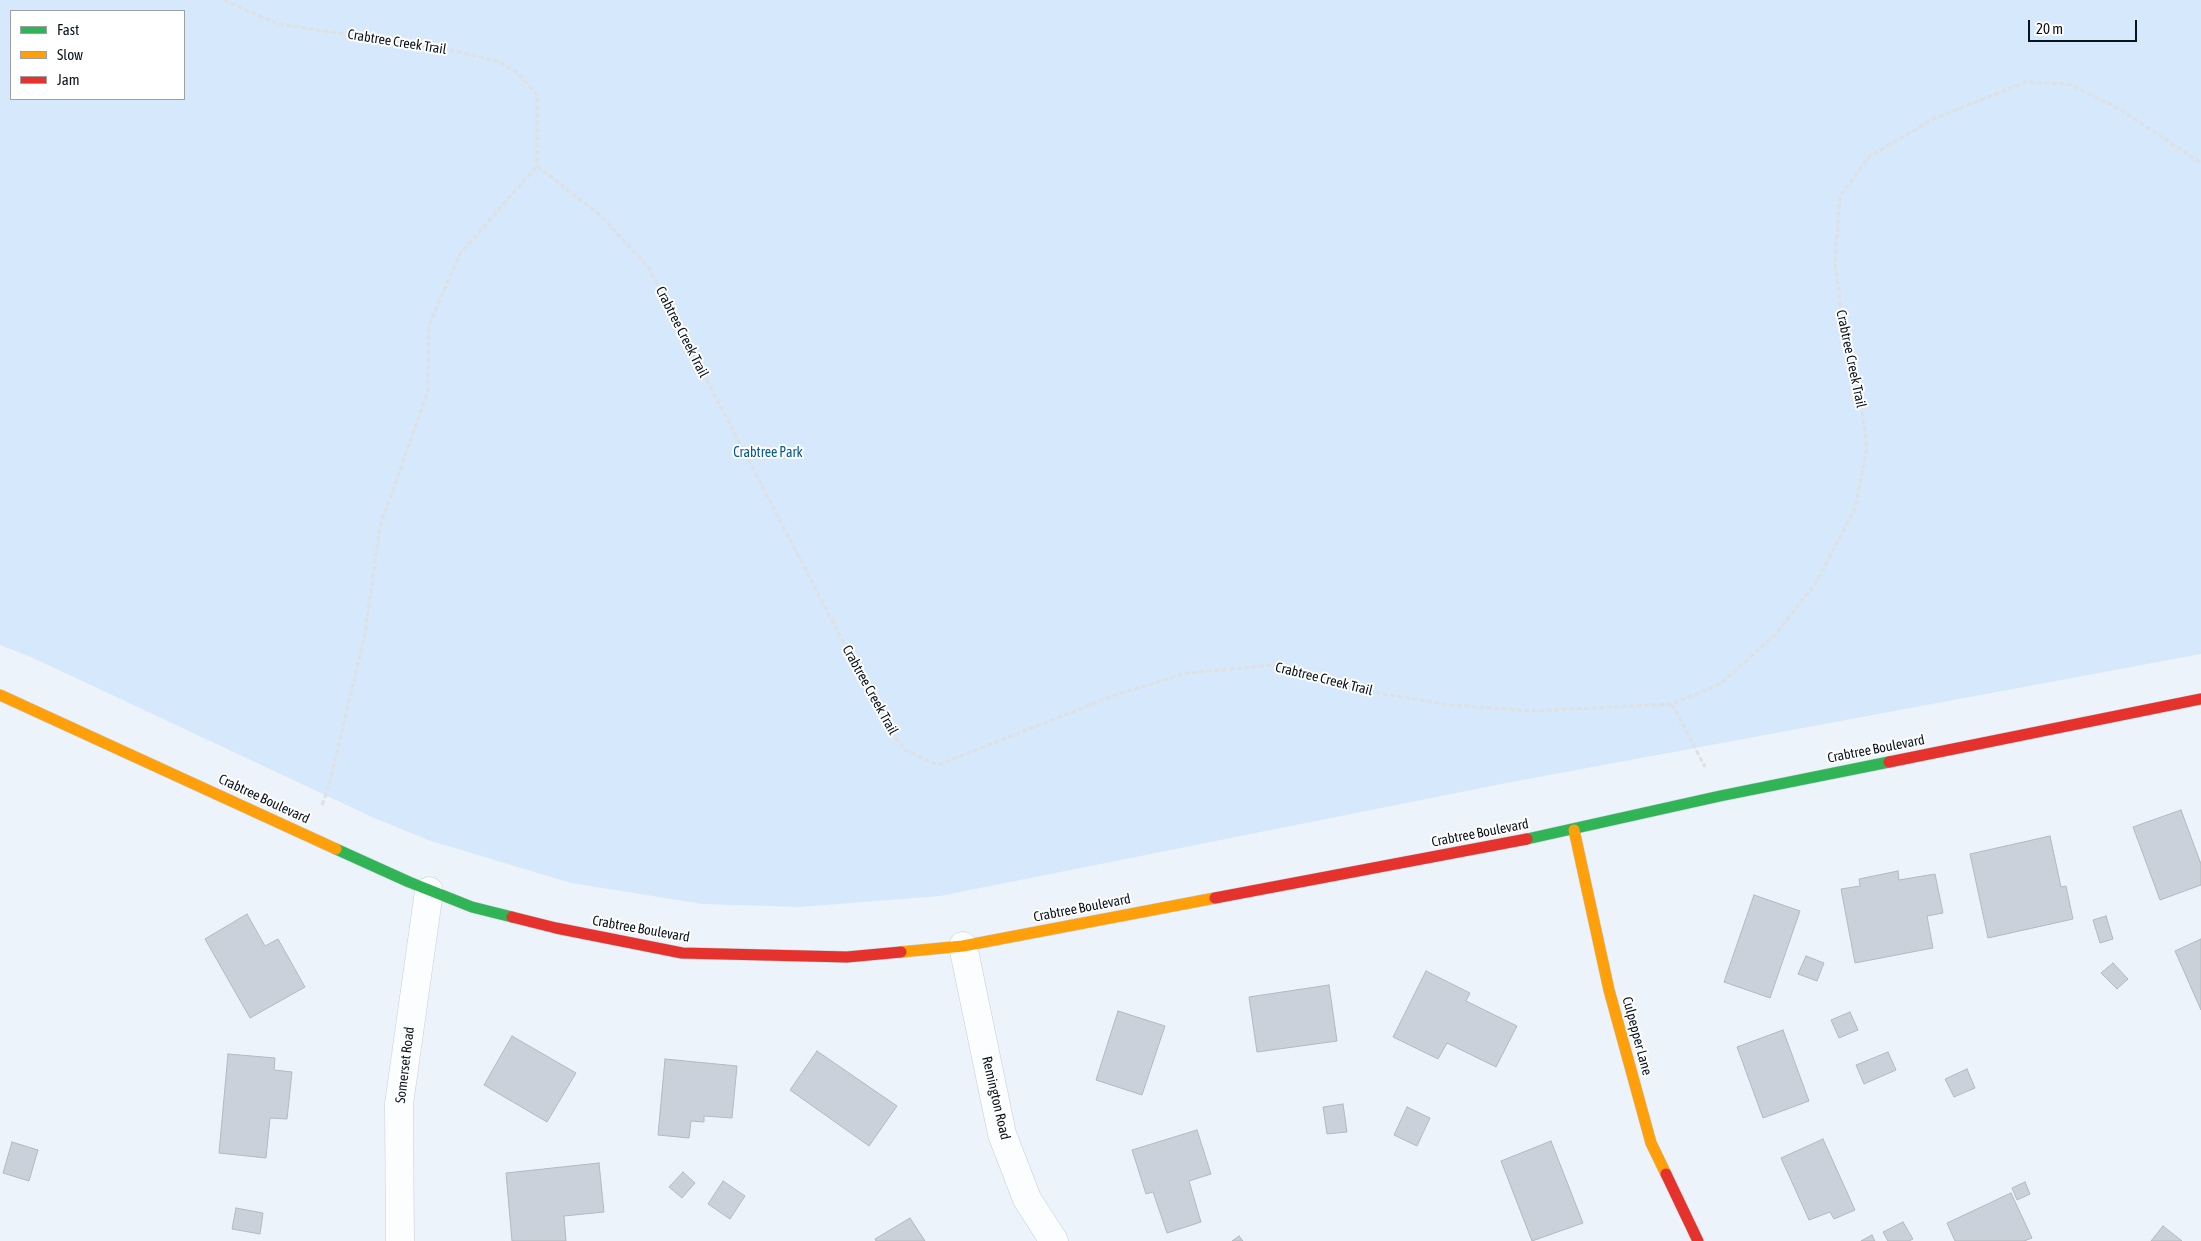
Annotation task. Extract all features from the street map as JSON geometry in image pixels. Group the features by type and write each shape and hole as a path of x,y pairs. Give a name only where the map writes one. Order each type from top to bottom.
{"street":[{"name":"Crabtree Boulevard","path":"0,695 429,891 472,907 556,928 682,953 847,957 963,946 1574,830 1720,796 2201,699"},
{"name":"Culpepper Lane","path":"1574,830 1609,990 1651,1143 1698,1241"},
{"name":"Somerset Road","path":"400,1241 399,1104 429,891"},
{"name":"Remington Road","path":"963,946 1002,1134 1027,1198 1054,1241"}],"path":[{"name":"Crabtree Creek Trail","path":"224,0 278,24 440,48 498,61 518,73 536,95 537,166 600,215 648,267 888,728 906,751 938,765 1143,686 1187,673 1273,664 1378,693 1450,705 1534,711 1672,704 1720,684 1775,635 1816,583 1856,508 1867,448 1858,380 1842,318 1835,262 1840,196 1870,156 1935,118 2026,82 2069,84 2121,110 2201,163"},
{"path":"310,837 329,785 365,634 380,526 428,390 429,325 460,254 537,166"},
{"path":"1672,704 1720,796"}],"green space":[{"name":"Crabtree Park","path":"0,0 2201,0 2201,654 1501,784 940,896 800,907 703,904 571,883 428,840 372,817 31,657 0,645"}],"building":[{"path":"2181,810 2201,864 2201,885 2160,900 2133,827"},
{"path":"2050,836 2061,887 2066,886 2073,919 1988,938 1970,854"},
{"path":"1898,871 1899,880 1935,874 1943,913 1927,916 1933,948 1855,963 1841,889 1860,886 1859,879"},
{"path":"1754,895 1800,911 1770,998 1724,982"},
{"path":"247,914 265,946 278,939 305,987 250,1018 205,939"},
{"path":"2106,916 2113,939 2100,943 2093,920"},
{"path":"2201,939 2201,1010 2175,951"},
{"path":"1806,956 1824,963 1817,981 1798,974"},
{"path":"2113,963 2128,979 2117,989 2101,973"},
{"path":"1426,971 1470,993 1466,1001 1517,1026 1496,1067 1447,1043 1438,1059 1393,1037"},
{"path":"1329,985 1337,1041 1257,1052 1249,997"},
{"path":"1118,1011 1165,1026 1142,1095 1096,1080"},
{"path":"1850,1012 1858,1030 1839,1038 1831,1020"},
{"path":"1783,1030 1809,1101 1763,1118 1737,1047"},
{"path":"512,1036 576,1073 547,1122 484,1085"},
{"path":"817,1051 897,1106 869,1146 790,1090"},
{"path":"1888,1052 1896,1070 1864,1084 1856,1065"},
{"path":"228,1054 275,1058 274,1070 292,1072 287,1119 270,1118 266,1158 219,1153"},
{"path":"665,1059 737,1066 732,1118 704,1116 704,1122 691,1121 689,1138 658,1135"},
{"path":"1967,1069 1975,1088 1954,1097 1945,1079"},
{"path":"1343,1104 1347,1132 1327,1134 1323,1107"},
{"path":"1407,1107 1430,1118 1417,1146 1394,1135"},
{"path":"1197,1130 1211,1174 1189,1181 1201,1222 1167,1233 1153,1192 1146,1194 1132,1150"},
{"path":"1823,1139 1855,1210 1834,1219 1830,1212 1809,1220 1781,1158"},
{"path":"1551,1141 1583,1223 1532,1241 1501,1161"},
{"path":"12,1142 38,1150 29,1181 3,1173"},
{"path":"599,1163 604,1212 564,1216 566,1241 512,1241 506,1173"},
{"path":"683,1172 695,1183 682,1198 669,1187"},
{"path":"723,1181 745,1196 730,1219 708,1204"},
{"path":"2025,1182 2030,1194 2017,1200 2012,1188"},
{"path":"2011,1193 2032,1238 2024,1241 1955,1241 1947,1223"},
{"path":"236,1208 263,1213 260,1234 232,1229"},
{"path":"910,1218 925,1241 876,1241 875,1239"},
{"path":"1903,1222 1913,1239 1909,1241 1888,1241 1883,1232"},
{"path":"2163,1226 2182,1241 2151,1241"},
{"path":"1872,1235 1875,1241 1861,1241"},
{"path":"1239,1236 1243,1241 1232,1241"}],"traffic: fast":[{"path":"1527,839 1720,796 1889,762"},
{"path":"336,849 409,882 472,907 512,917"}],"traffic: slow":[{"path":"0,695 336,849"},
{"path":"1574,830 1609,990 1651,1143 1666,1174"},
{"path":"901,952 963,946 1215,898"}],"traffic: jam":[{"path":"1889,762 2201,699"},
{"path":"1215,898 1527,839"},
{"path":"512,917 556,928 682,953 847,957 901,952"},
{"path":"1666,1174 1698,1241"}]}
